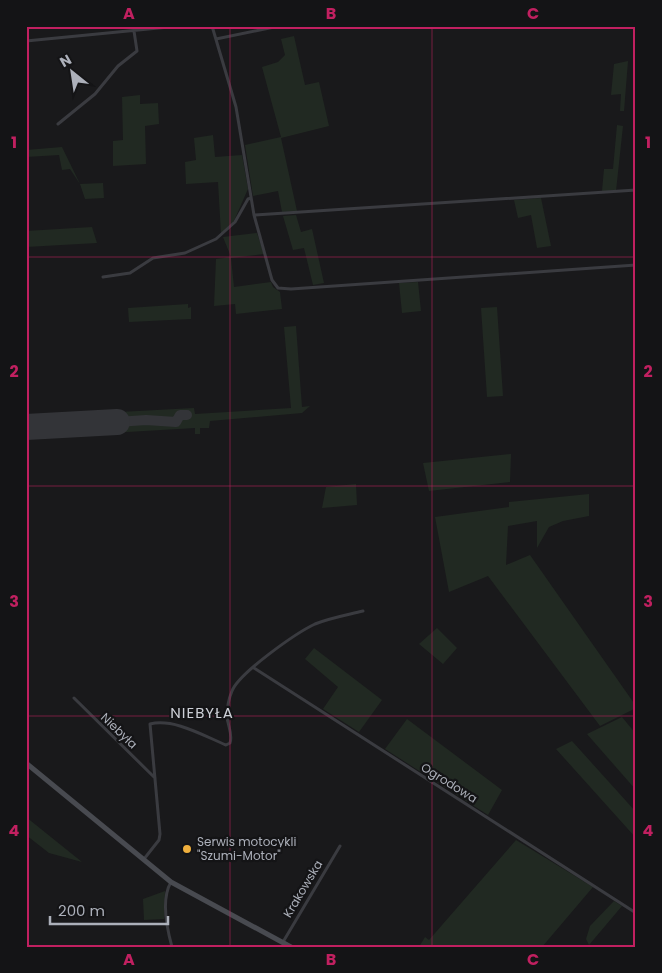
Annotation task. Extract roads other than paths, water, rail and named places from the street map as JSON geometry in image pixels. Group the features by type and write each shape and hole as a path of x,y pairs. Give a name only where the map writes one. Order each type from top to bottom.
{"main road":[{"path":"26,763 171,882 291,947"}],"street":[{"path":"26,41 134,32 179,26"},
{"path":"212,26 236,107 254,215 272,280 278,288 297,289 636,265"},
{"path":"216,39 279,26"},
{"path":"58,124 95,94 118,66 137,52 134,32"},
{"path":"254,215 636,190"},
{"path":"103,277 130,273 152,258 185,253 216,239 235,222 248,199 251,198"},
{"path":"144,860 160,837 150,724 163,722 226,745 231,742 227,717 231,692 235,684 289,640 315,624 363,611"},
{"name":"Ogrodowa","path":"254,668 636,913"},
{"name":"Niebyła","path":"74,698 154,777"},
{"name":"Krakowska","path":"283,942 340,846"},
{"path":"171,882 168,888 166,914 172,947"}],"place":[{"name":"Serwis motocykli \"Szumi-Motor\"","path":"187,849"}],"district":[{"name":"NIEBYŁA","path":"202,713"}]}
